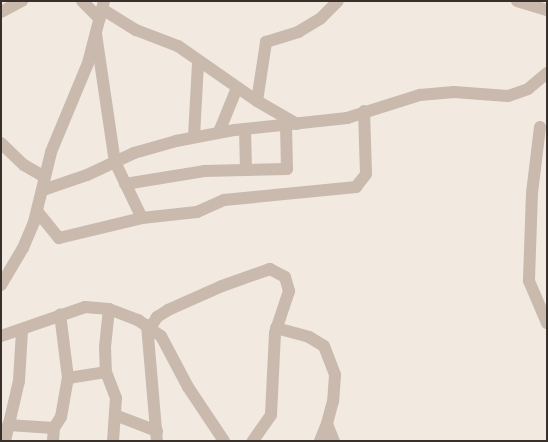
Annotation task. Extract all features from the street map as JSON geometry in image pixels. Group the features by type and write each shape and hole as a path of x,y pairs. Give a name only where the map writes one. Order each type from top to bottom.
{"street":[{"path":"1,12 22,1"},
{"path":"82,1 102,10 136,30 170,42 292,125"},
{"path":"257,101 266,42 298,32 320,19 338,1"},
{"path":"517,1 547,10"},
{"path":"1,285 23,248 37,211 50,152 88,63 102,10"},
{"path":"96,34 115,162 142,218"},
{"path":"194,137 198,62"},
{"path":"43,190 154,146 218,132 346,118 399,99 439,93 508,96 528,89 547,73"},
{"path":"218,132 237,88"},
{"path":"37,211 56,236 62,238 142,218 197,212 224,200 356,187 366,174 364,111"},
{"path":"125,184 168,175 288,168 292,125"},
{"path":"540,126 531,205 529,281 547,323"},
{"path":"245,129 246,170"},
{"path":"1,143 24,165 45,177"},
{"path":"157,436 150,326 157,317 168,310 270,269 285,277 288,284 276,328 271,373 271,415 252,441"},
{"path":"1,336 22,331 60,314 85,307 109,309 150,326 167,345 188,387 224,441"},
{"path":"109,309 105,347 106,372 116,395 116,415 112,441"},
{"path":"8,425 53,434 61,418 68,378 60,314"},
{"path":"276,328 309,337 324,346 334,375 333,402 320,441"},
{"path":"5,441 19,381 22,331"},
{"path":"68,378 106,372"},
{"path":"116,415 157,436"},
{"path":"327,424 334,441"}]}
